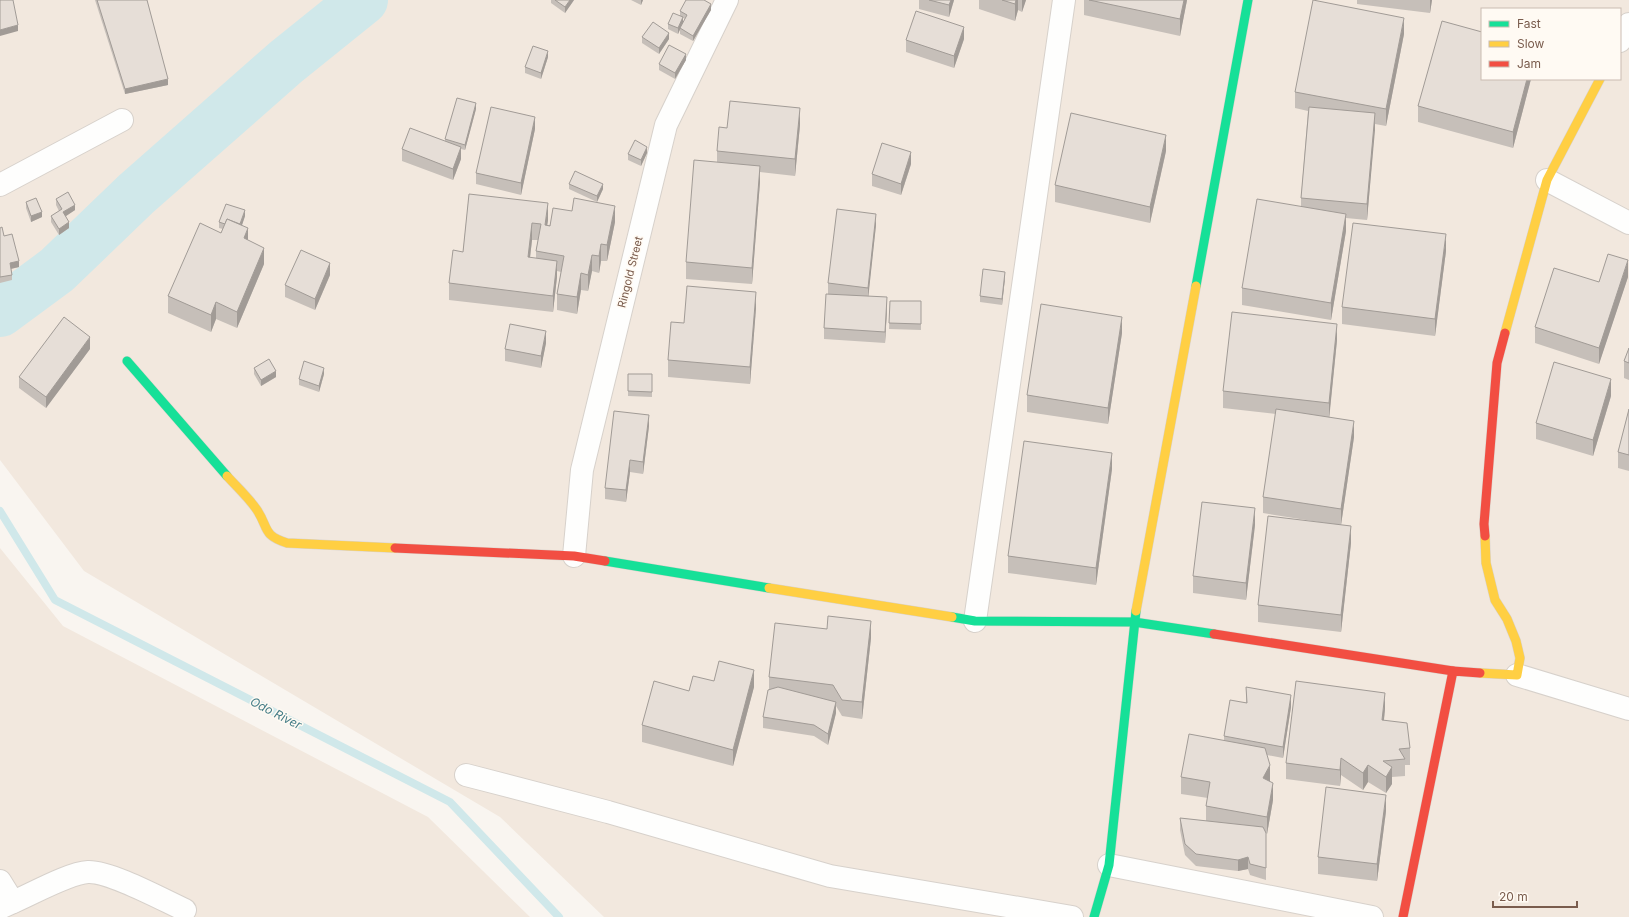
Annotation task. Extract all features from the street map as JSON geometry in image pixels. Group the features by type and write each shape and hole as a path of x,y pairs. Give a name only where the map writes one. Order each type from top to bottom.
{"street":[{"name":"Ringold Street","path":"574,556 582,470 666,124 727,0"},
{"path":"975,621 1064,0"},
{"path":"1094,917 1110,865 1134,622 1248,0"},
{"path":"1621,39 1629,24"},
{"path":"1517,674 1520,658 1516,641 1508,619 1495,600 1486,563 1484,524 1497,363 1547,180 1599,80"},
{"path":"0,185 122,120"},
{"path":"1547,180 1629,223"},
{"path":"127,361 257,510 264,527 274,539 287,543 574,556 975,621 1134,622 1453,671 1517,674 1629,709"},
{"path":"1403,917 1453,671"},
{"path":"466,775 608,812 830,876 1072,917"},
{"path":"1110,865 1372,917"},
{"path":"0,882 7,905 74,875 88,872 109,876 188,915"}],"shaded area":[{"path":"0,0 1629,0 1629,917 604,917 500,817 84,571 0,460"},
{"path":"0,548 63,626 428,817 530,917 0,917"}],"building":[{"path":"0,0 13,0 18,25 0,30"},
{"path":"97,0 147,0 168,79 125,89"},
{"path":"555,0 570,0 565,7"},
{"path":"686,0 704,0 711,4 693,36 680,28 687,15 680,11"},
{"path":"929,0 951,0 949,5"},
{"path":"1002,0 1016,0 1015,4"},
{"path":"1089,0 1184,0 1180,19"},
{"path":"1313,0 1404,18 1386,109 1295,92"},
{"path":"916,11 964,27 954,56 906,40"},
{"path":"673,13 683,17 678,28 668,24"},
{"path":"1442,21 1481,32 1481,80 1527,80 1513,132 1418,106"},
{"path":"653,22 669,33 659,48 642,37"},
{"path":"669,45 686,54 675,73 659,64"},
{"path":"533,46 548,51 541,73 525,67"},
{"path":"457,98 476,103 465,145 445,139"},
{"path":"730,101 800,108 795,159 717,151 719,127 727,128"},
{"path":"491,107 535,117 521,183 476,173"},
{"path":"1309,107 1375,113 1367,204 1301,198"},
{"path":"1071,113 1166,135 1150,207 1055,185"},
{"path":"410,128 461,147 453,169 402,149"},
{"path":"635,140 647,147 641,160 628,154"},
{"path":"882,143 911,152 901,184 872,174"},
{"path":"694,160 760,166 752,268 686,262"},
{"path":"575,171 603,184 597,196 569,184"},
{"path":"68,192 75,205 63,212 69,222 59,229 51,216 62,209 56,199"},
{"path":"469,194 548,203 545,225 550,226 553,208 572,211 574,198 615,206 607,245 601,244 599,256 592,255 588,275 581,273 577,297 557,294 564,256 536,251 541,224 532,223 528,257 557,261 553,296 449,283 453,250 463,252"},
{"path":"36,198 42,212 31,216 26,202"},
{"path":"1257,199 1346,214 1331,303 1242,288"},
{"path":"226,204 245,210 240,224 227,219 225,224 219,222"},
{"path":"837,209 876,214 868,288 828,283"},
{"path":"227,219 248,228 244,238 264,248 237,312 216,302 211,315 168,296 200,223 221,233"},
{"path":"1353,223 1446,234 1435,319 1342,307"},
{"path":"2,227 4,236 12,234 19,261 10,263 12,275 0,277 0,228"},
{"path":"301,250 330,263 315,299 285,285"},
{"path":"1608,254 1628,260 1599,348 1535,327 1554,268 1599,282"},
{"path":"983,269 1005,272 1002,299 980,296"},
{"path":"687,286 756,292 750,367 668,360 671,322 684,323"},
{"path":"826,294 887,297 885,332 824,328"},
{"path":"890,301 921,301 921,324 889,323"},
{"path":"1041,304 1122,317 1108,408 1027,395"},
{"path":"1232,312 1337,324 1329,403 1223,391"},
{"path":"64,317 90,337 46,397 19,377"},
{"path":"510,324 546,331 541,356 505,349"},
{"path":"1629,348 1629,363 1624,361"},
{"path":"269,359 276,371 261,380 254,368"},
{"path":"304,361 324,368 319,386 299,379"},
{"path":"1554,362 1611,379 1593,440 1536,423"},
{"path":"628,374 652,374 652,392 628,391"},
{"path":"1276,409 1354,421 1341,509 1263,497"},
{"path":"1629,409 1629,455 1618,452"},
{"path":"614,411 649,415 643,462 630,460 626,490 605,488"},
{"path":"1024,441 1112,453 1096,568 1008,556"},
{"path":"1202,502 1255,508 1246,583 1193,576"},
{"path":"1268,516 1351,526 1341,615 1258,605"},
{"path":"828,616 871,621 862,702 842,700 833,685 769,677 775,623 827,629"},
{"path":"719,661 754,670 733,750 642,725 654,681 689,691 693,676 714,681"},
{"path":"1296,681 1385,693 1382,720 1407,723 1410,748 1399,749 1405,759 1383,761 1392,767 1386,777 1368,765 1363,773 1341,758 1340,770 1286,763"},
{"path":"778,687 836,702 828,734 814,725 763,717 768,690"},
{"path":"1246,687 1291,695 1283,747 1224,736 1230,700 1247,703"},
{"path":"1189,734 1265,748 1270,765 1263,778 1273,783 1267,817 1206,806 1210,782 1181,777"},
{"path":"1326,787 1386,795 1377,864 1318,857"},
{"path":"1180,818 1263,827 1266,833 1266,868 1250,864 1248,857 1238,860 1196,854 1185,844"}],"waterway":[{"path":"0,312 57,270 136,194 286,62 363,0"},
{"name":"Odo River","path":"0,511 55,600 450,802 559,917"}],"traffic: fast":[{"path":"1196,286 1248,0"},
{"path":"127,361 227,476"},
{"path":"605,561 769,588"},
{"path":"1094,917 1109,865 1136,611"},
{"path":"952,617 975,621 1134,622 1214,634"}],"traffic: slow":[{"path":"1505,333 1547,180 1599,80"},
{"path":"1136,611 1196,286"},
{"path":"227,476 254,506 270,534 279,540 287,543 395,548"},
{"path":"1480,673 1517,675 1520,658 1516,641 1507,619 1495,600 1486,563 1485,536"},
{"path":"769,588 952,617"}],"traffic: jam":[{"path":"1485,536 1484,524 1497,363 1505,333"},
{"path":"395,548 574,556 605,561"},
{"path":"1214,634 1453,671"},
{"path":"1403,917 1453,671 1480,673"}]}
